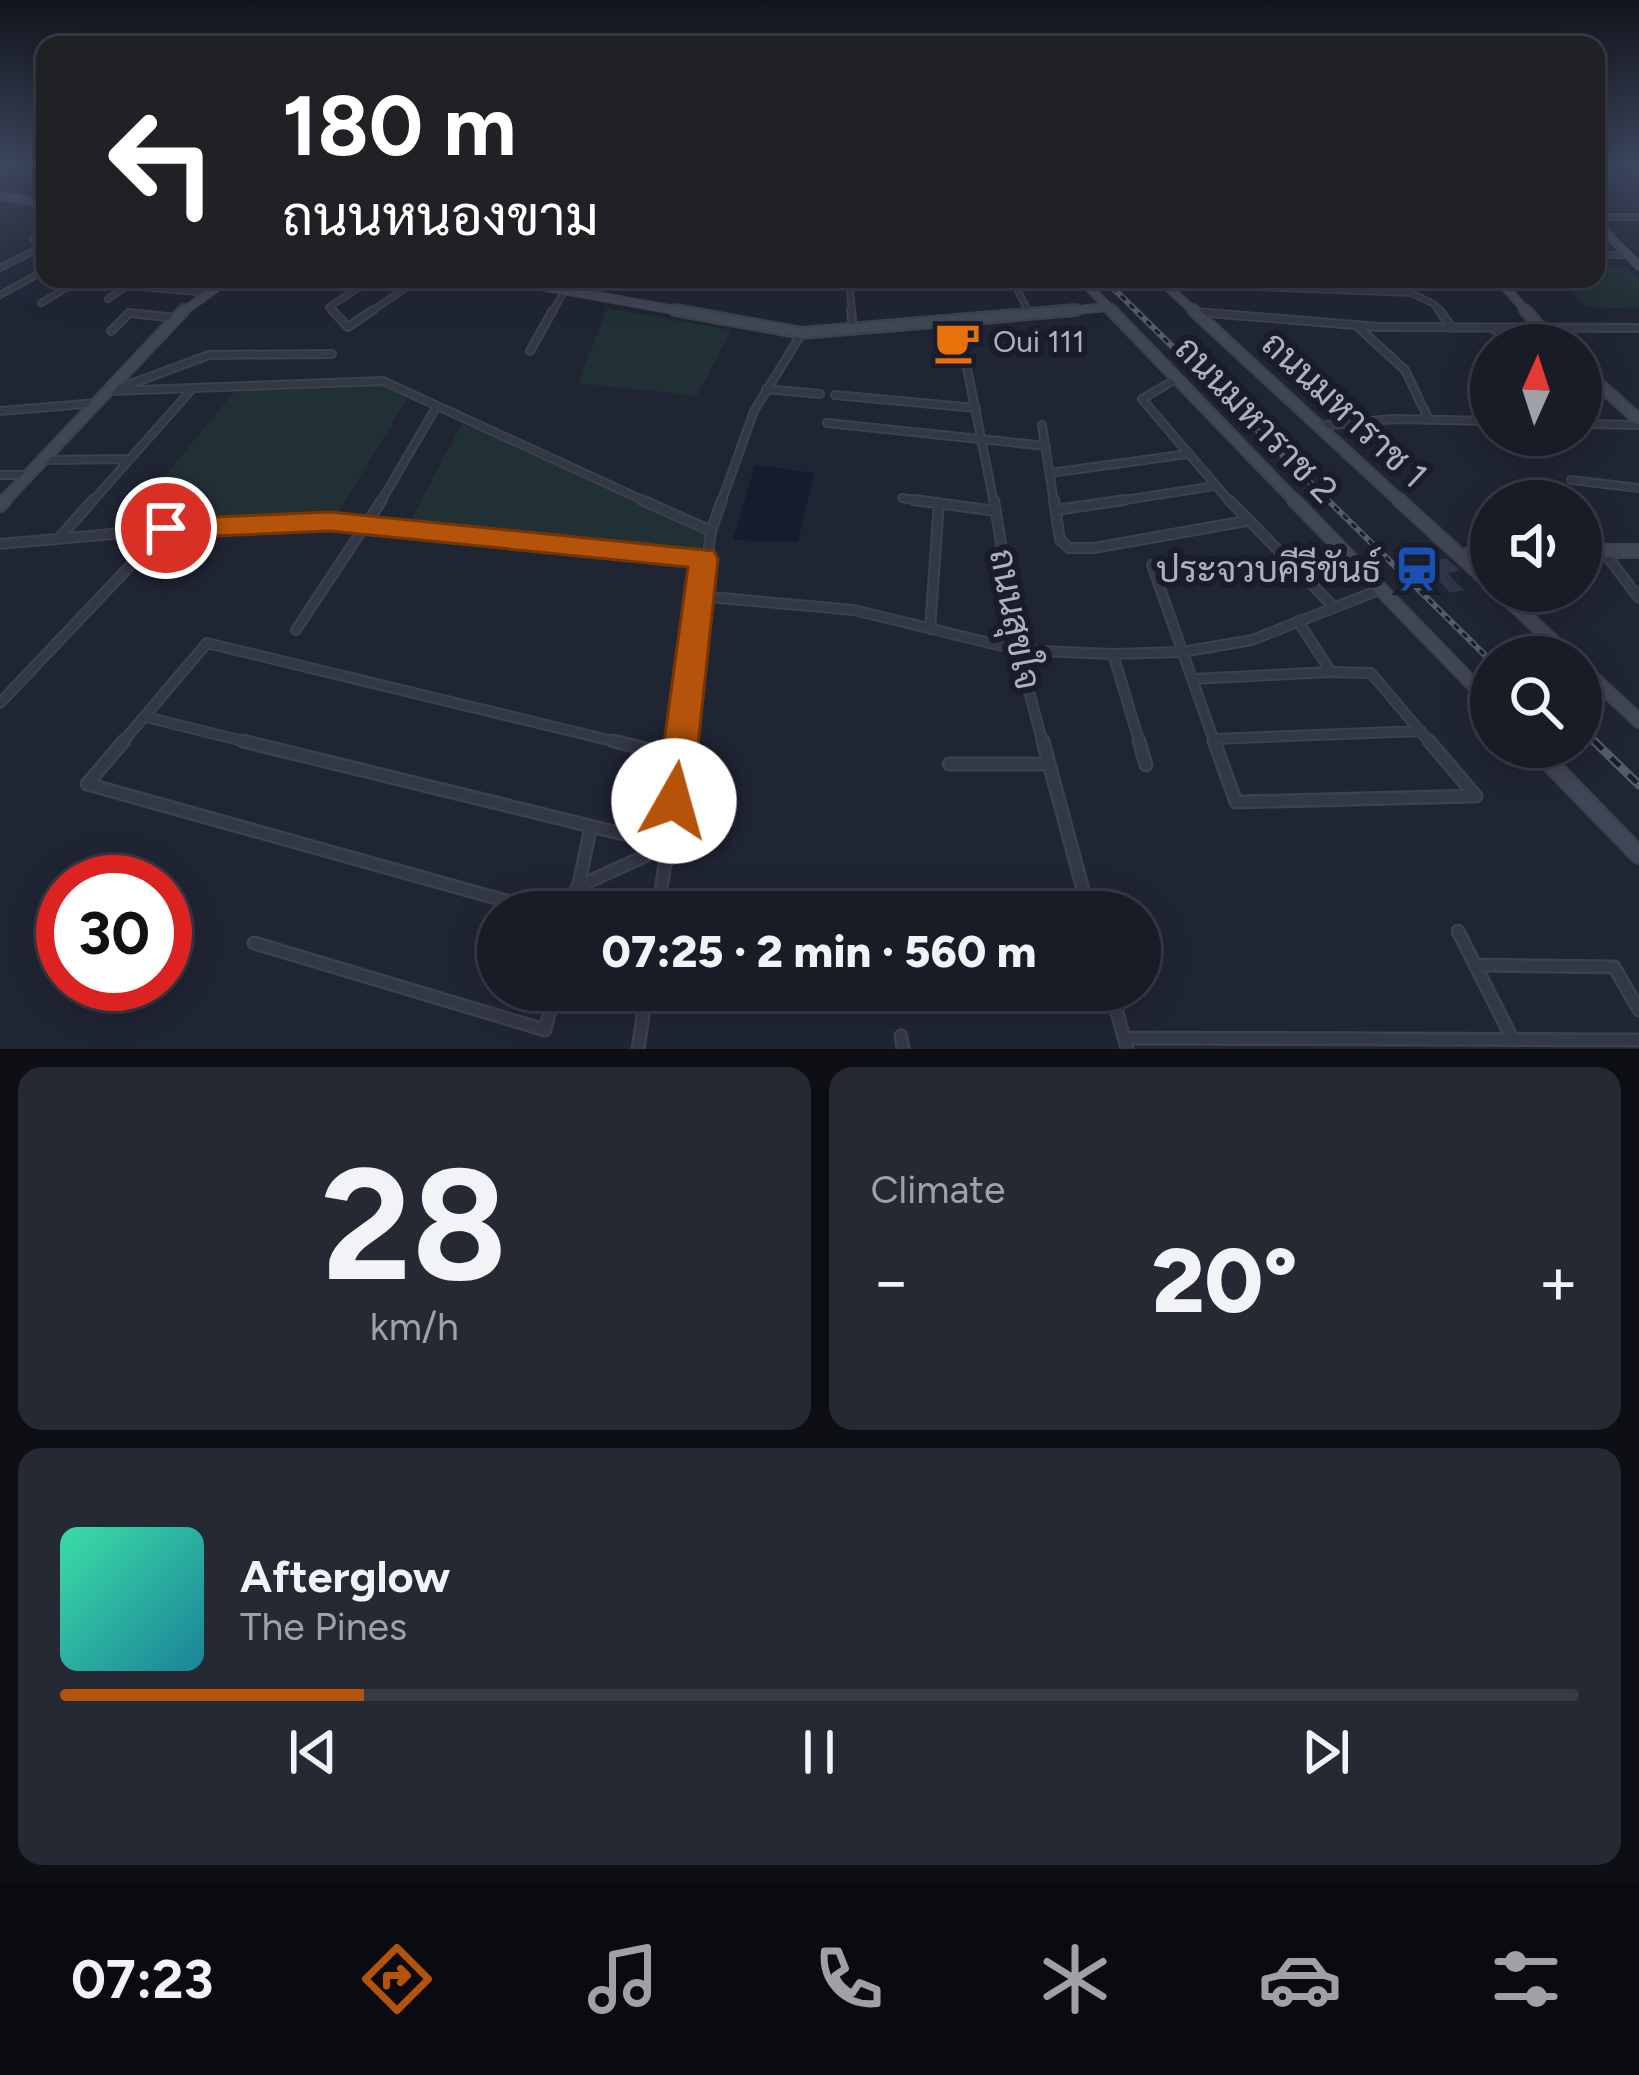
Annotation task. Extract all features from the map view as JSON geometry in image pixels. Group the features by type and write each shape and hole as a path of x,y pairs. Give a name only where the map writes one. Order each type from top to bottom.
{"street":[{"path":"1605,217 1635,216"},
{"path":"1605,228 1639,266"},
{"path":"0,268 36,247"},
{"path":"1605,254 1626,255"},
{"path":"0,295 36,275"},
{"path":"40,303 65,288"},
{"path":"108,299 123,288"},
{"path":"149,288 208,293"},
{"path":"0,505 177,318 216,288"},
{"path":"359,288 329,308 348,327 406,288"},
{"path":"556,288 802,333 1107,307"},
{"path":"850,288 853,331"},
{"path":"1016,288 1030,316"},
{"name":"ถนนมหาราช 2","path":"1089,288 1470,683"},
{"name":"ถนนมหาราช 1","path":"1169,288 1470,564"},
{"path":"1282,288 1411,293 1434,304 1452,328"},
{"path":"1505,288 1532,324"},
{"path":"530,351 565,290"},
{"path":"1195,312 1357,326 1470,328"},
{"path":"111,331 130,313 177,318"},
{"name":"ถนนสุขใจ","path":"958,322 1018,650 1083,891"},
{"path":"1357,326 1373,348 1401,366 1409,377 1412,397 1429,420"},
{"path":"1602,327 1639,328"},
{"path":"661,891 711,531 754,411 802,333"},
{"path":"110,391 209,356 332,354"},
{"path":"1176,379 1142,399 1247,520 1333,606"},
{"path":"110,391 383,382 711,531"},
{"path":"58,538 194,387"},
{"path":"1602,388 1639,423"},
{"path":"766,389 820,394"},
{"path":"835,395 976,408"},
{"path":"0,411 98,403"},
{"path":"296,630 367,525 437,406"},
{"path":"1320,426 1470,421"},
{"path":"827,423 1046,446"},
{"path":"1602,424 1639,423"},
{"path":"1042,424 1060,540 1069,548 1094,548 1247,520"},
{"path":"1050,473 1188,454"},
{"path":"45,460 130,460"},
{"path":"0,475 30,475"},
{"path":"1602,484 1639,488"},
{"path":"1056,510 1216,486"},
{"path":"902,498 996,511"},
{"path":"930,629 939,503"},
{"path":"0,544 245,522 367,525 704,559"},
{"path":"0,703 166,528"},
{"path":"1603,551 1639,551"},
{"path":"1603,551 1639,598"},
{"path":"1461,556 1470,554"},
{"path":"1152,565 1182,652 1236,802 1476,796 1370,673 1192,679"},
{"path":"699,596 854,610 1018,650 1113,654 1182,652 1252,640 1379,590"},
{"path":"1522,612 1547,636"},
{"path":"1298,620 1331,672"},
{"path":"477,893 88,784 207,644 680,758"},
{"path":"1113,654 1146,765"},
{"path":"1602,687 1639,721"},
{"path":"146,717 668,845"},
{"path":"1214,739 1421,731"},
{"path":"949,764 1047,764"},
{"path":"1554,768 1639,855"},
{"path":"577,891 591,826"},
{"path":"578,887 668,845"},
{"path":"1458,931 1513,1040"},
{"path":"254,943 477,1010"},
{"path":"1475,965 1614,968 1639,1010"},
{"path":"481,1011 545,1030 550,1011"},
{"path":"638,1049 644,1011"},
{"path":"1117,1011 1126,1044 1639,1040"}],"shaded area":[{"path":"1605,266 1627,267 1639,278 1639,309 1586,307 1568,288 1605,288"},
{"path":"607,308 731,330 697,396 578,383"},
{"path":"380,384 409,396 336,517 122,529 237,388"},
{"path":"462,423 705,534 699,554 633,551 410,521"}],"water":[{"path":"755,465 814,473 798,542 733,540"}],"building":[{"path":"1446,558 1460,570 1448,574 1464,590 1451,593 1422,564"}],"railway":[{"path":"1113,288 1470,640"},
{"path":"1602,749 1639,785"}],"place":[{"name":"Oui 111","path":"957,342"},
{"name":"ประจวบคีรีขันธ์","path":"1417,569"}],"route":[{"path":"166,528 330,522 704,559 674,801"}]}
